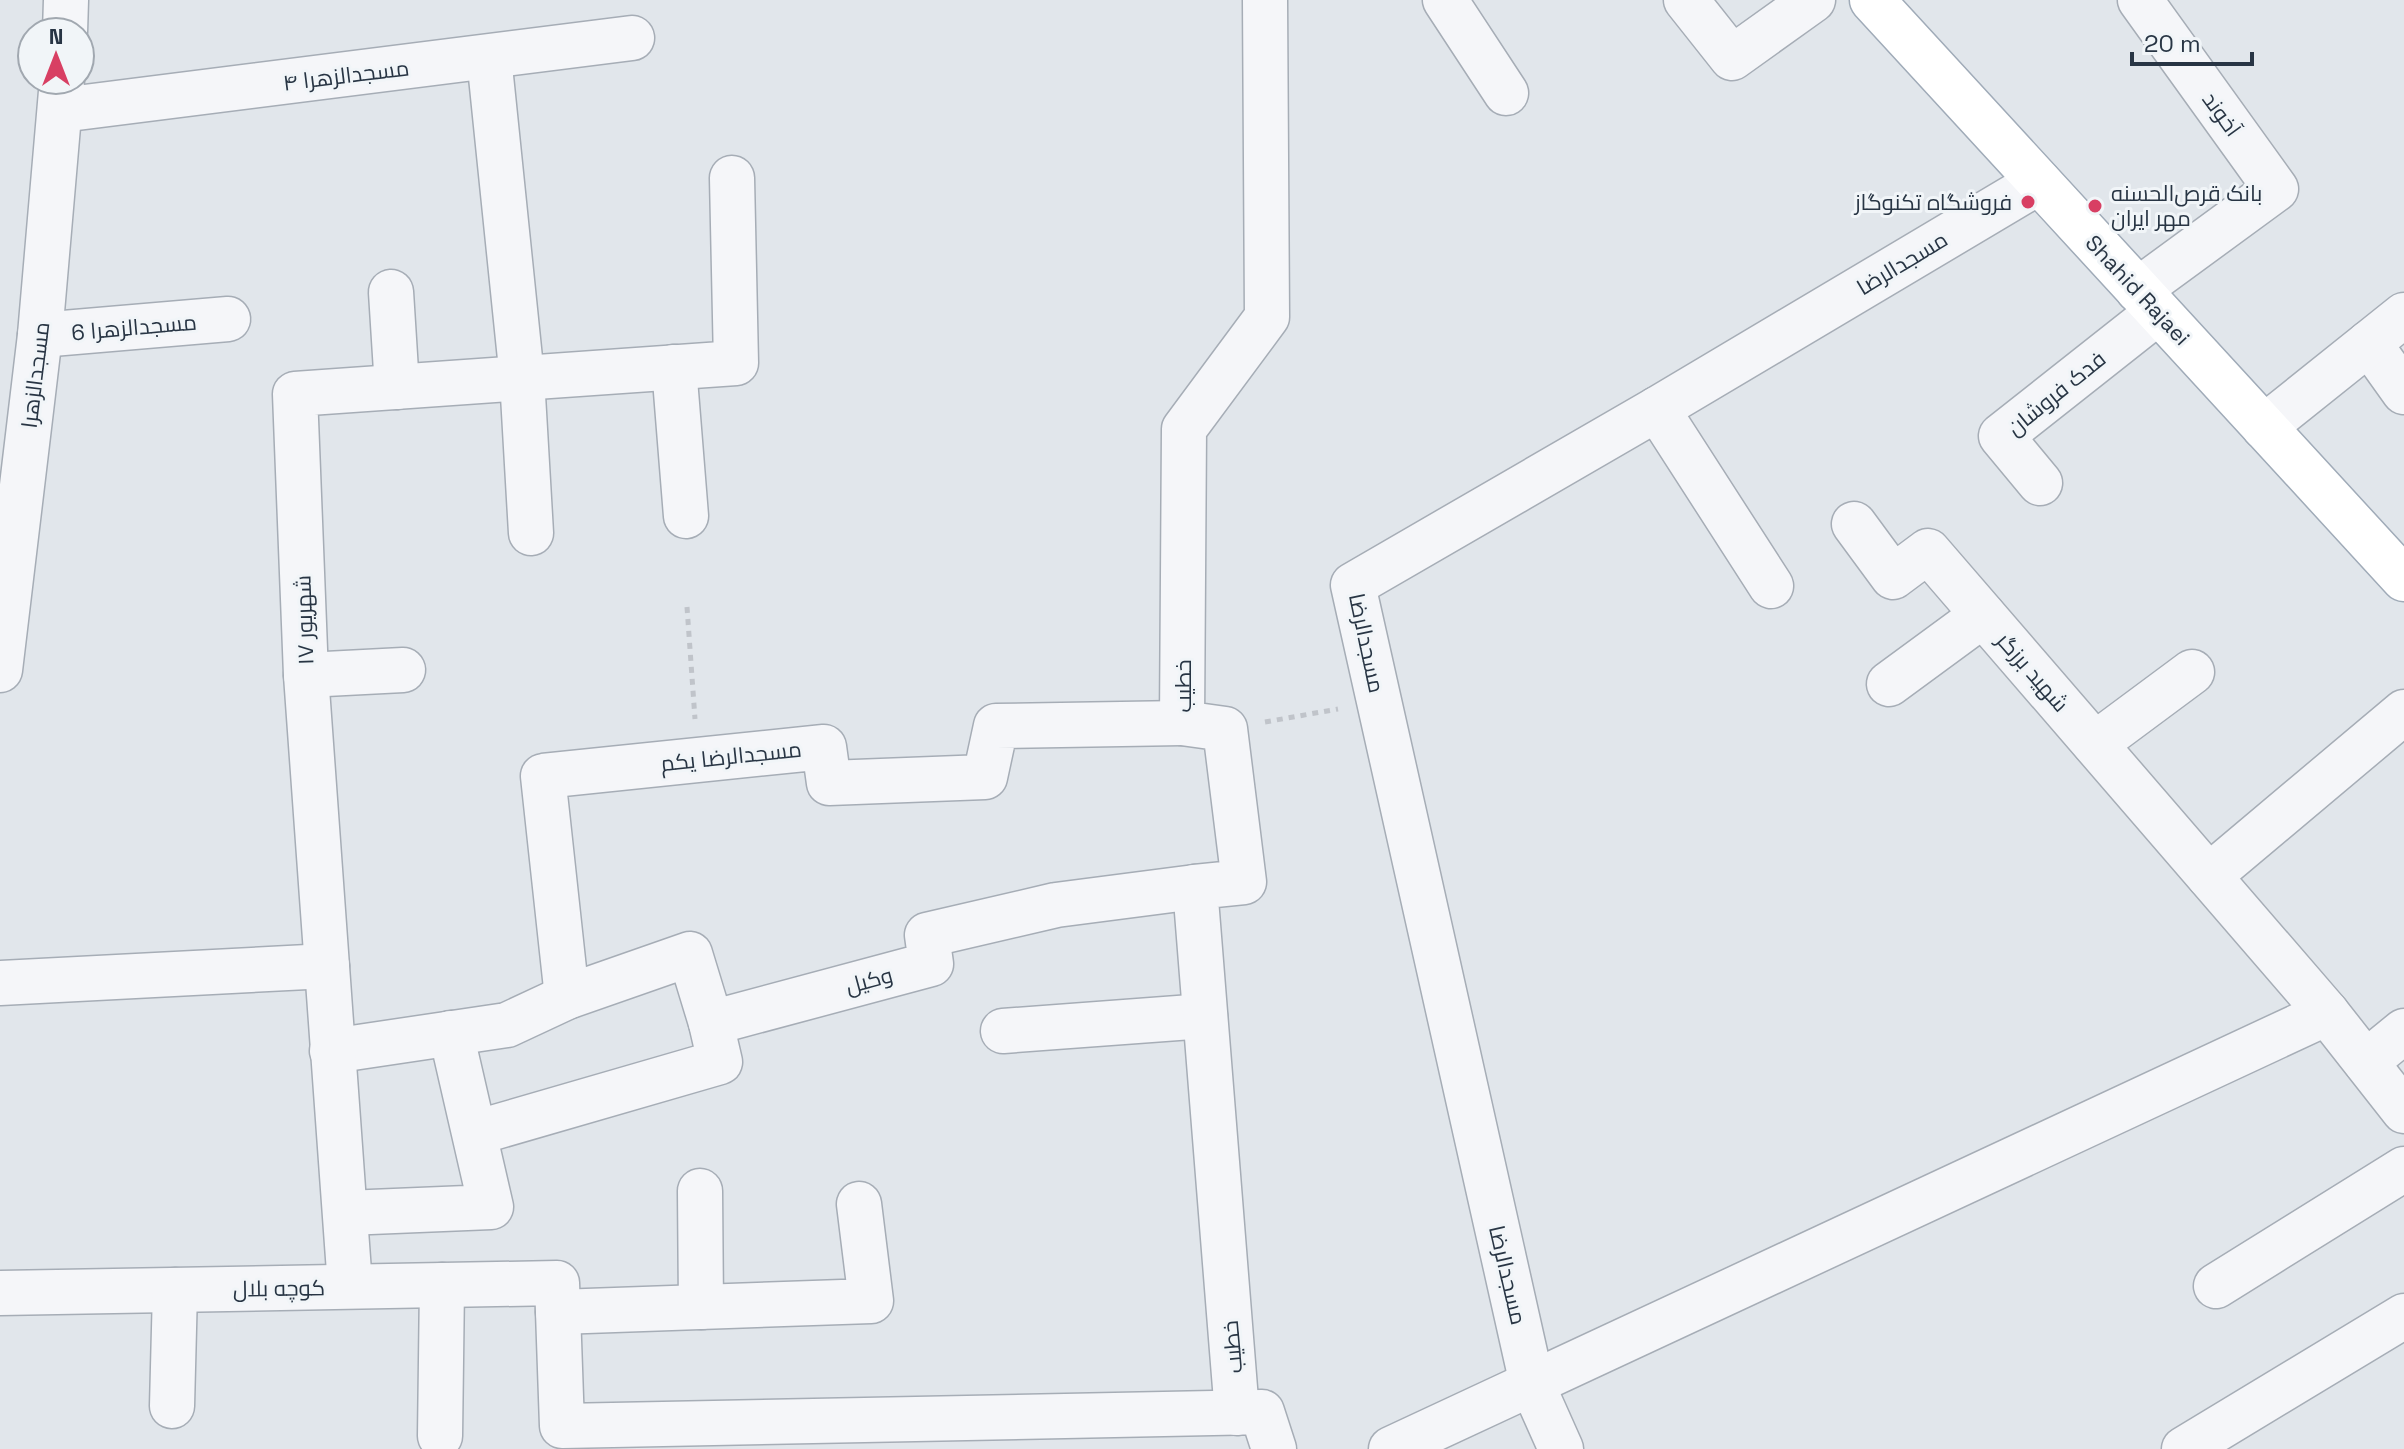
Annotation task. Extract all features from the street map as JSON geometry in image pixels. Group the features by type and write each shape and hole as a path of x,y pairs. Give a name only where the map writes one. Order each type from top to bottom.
{"main road":[{"name":"Shahid Rajaei","path":"1872,0 2404,579"}],"street":[{"name":"خطیب","path":"1237,1413 1195,887 1244,882 1225,729 1182,723 1184,429 1267,317 1265,0"},
{"path":"1445,0 1506,93"},
{"path":"1686,0 1732,58 1813,0"},
{"name":"آخوند","path":"2146,2 2276,189 2148,301"},
{"name":"مسجدالزهرا ۴","path":"96,92 489,57 632,38"},
{"path":"489,57 522,378 531,533"},
{"name":"مسجدالزهرا","path":"0,670 40,335 62,96"},
{"name":"۱۷ شهریور","path":"350,1286 306,675 295,394 736,363 732,178"},
{"name":"مسجدالرضا","path":"1561,1449 1532,1384 1353,585 2039,182"},
{"path":"391,292 397,387"},
{"name":"فدک فروشان","path":"2040,483 2001,436 2148,301"},
{"path":"2264,427 2404,315"},
{"name":"مسجدالزهرا 6","path":"40,335 228,319"},
{"path":"2369,343 2404,392"},
{"path":"674,367 686,516"},
{"path":"1657,409 1771,586"},
{"name":"شهید برزگر","path":"1854,524 1893,577 1928,551 2327,1013 2404,1111"},
{"path":"1889,684 1983,615"},
{"path":"306,675 403,670"},
{"path":"2095,744 2192,672"},
{"path":"2209,876 2404,712"},
{"name":"مسجدالرضا یکم","path":"567,997 543,776 824,747 829,783 985,777 996,726 1182,723"},
{"name":"وکیل","path":"711,1023 931,964 927,935 1056,905 1195,887"},
{"path":"332,1051 507,1025 567,997 690,954 720,1062 475,1133"},
{"path":"0,983 327,966"},
{"path":"1391,1449 2327,1013"},
{"path":"1003,1031 1205,1016"},
{"path":"2366,1062 2404,1031"},
{"path":"346,1213 491,1207 451,1033"},
{"path":"2216,1286 2404,1169"},
{"path":"700,1191 701,1307"},
{"name":"کوچه بلال","path":"0,1293 442,1285 701,1307 871,1301 859,1204"},
{"path":"440,1436 442,1285"},
{"path":"172,1406 175,1290"},
{"path":"558,1297 562,1426 954,1434 1116,1432 1237,1413 1262,1412 1274,1449"},
{"path":"2184,1449 2404,1316"}],"path":[{"path":"687,607 698,760"},
{"path":"1225,729 1379,702"}],"place":[{"name":"فروشگاه تکنوگاز","path":"2028,202"},
{"name":"بانک قرص‌الحسنه مهر ایران","path":"2095,206"}]}
